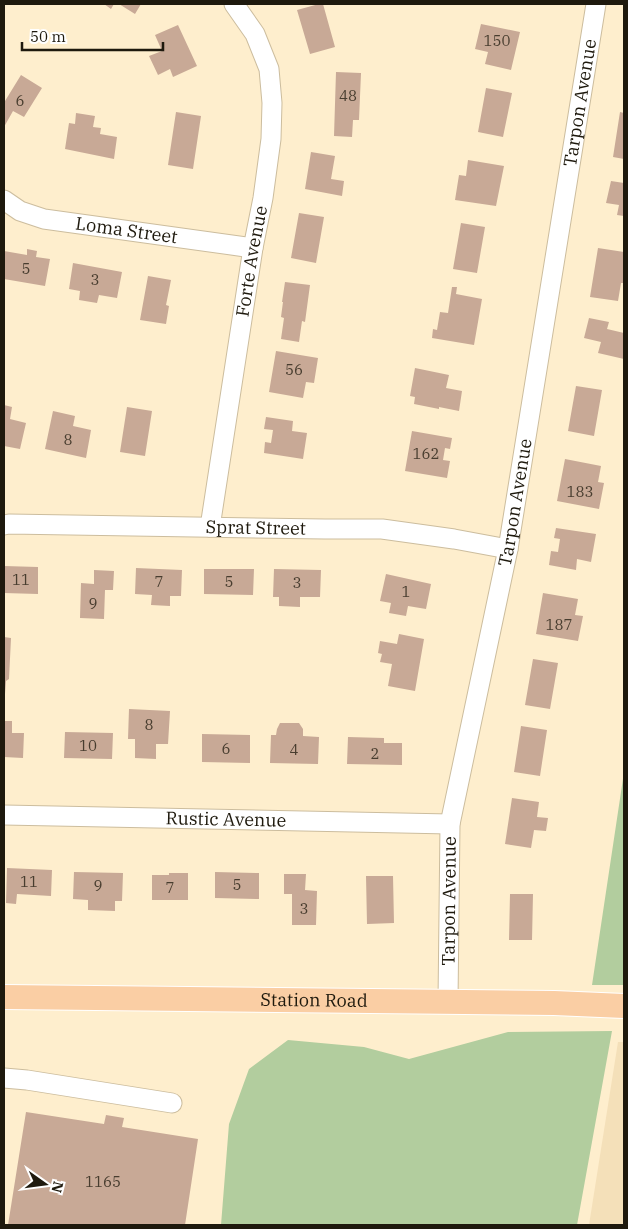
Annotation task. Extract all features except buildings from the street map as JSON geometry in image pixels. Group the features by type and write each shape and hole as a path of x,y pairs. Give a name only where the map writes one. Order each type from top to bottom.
{"main road":[{"name":"Station Road","path":"4,997 554,1003 624,1006"}],"street":[{"name":"Forte Avenue","path":"210,527 252,248 263,198 271,139 272,103 269,69 255,34 234,4"},
{"name":"Tarpon Avenue","path":"448,1002 450,824 508,549 596,4"},
{"name":"Loma Street","path":"4,200 20,211 44,219 252,248"},
{"name":"Sprat Street","path":"4,524 325,530 382,529 508,549"},
{"name":"Rustic Avenue","path":"4,815 450,824"},
{"path":"4,1078 172,1103"}],"shaded area":[{"path":"618,1042 624,1042 624,1225 589,1225"}],"green space":[{"path":"624,772 624,985 592,985"},
{"path":"612,1031 577,1225 221,1225 229,1124 249,1069 288,1040 364,1047 409,1059 508,1032"}]}
